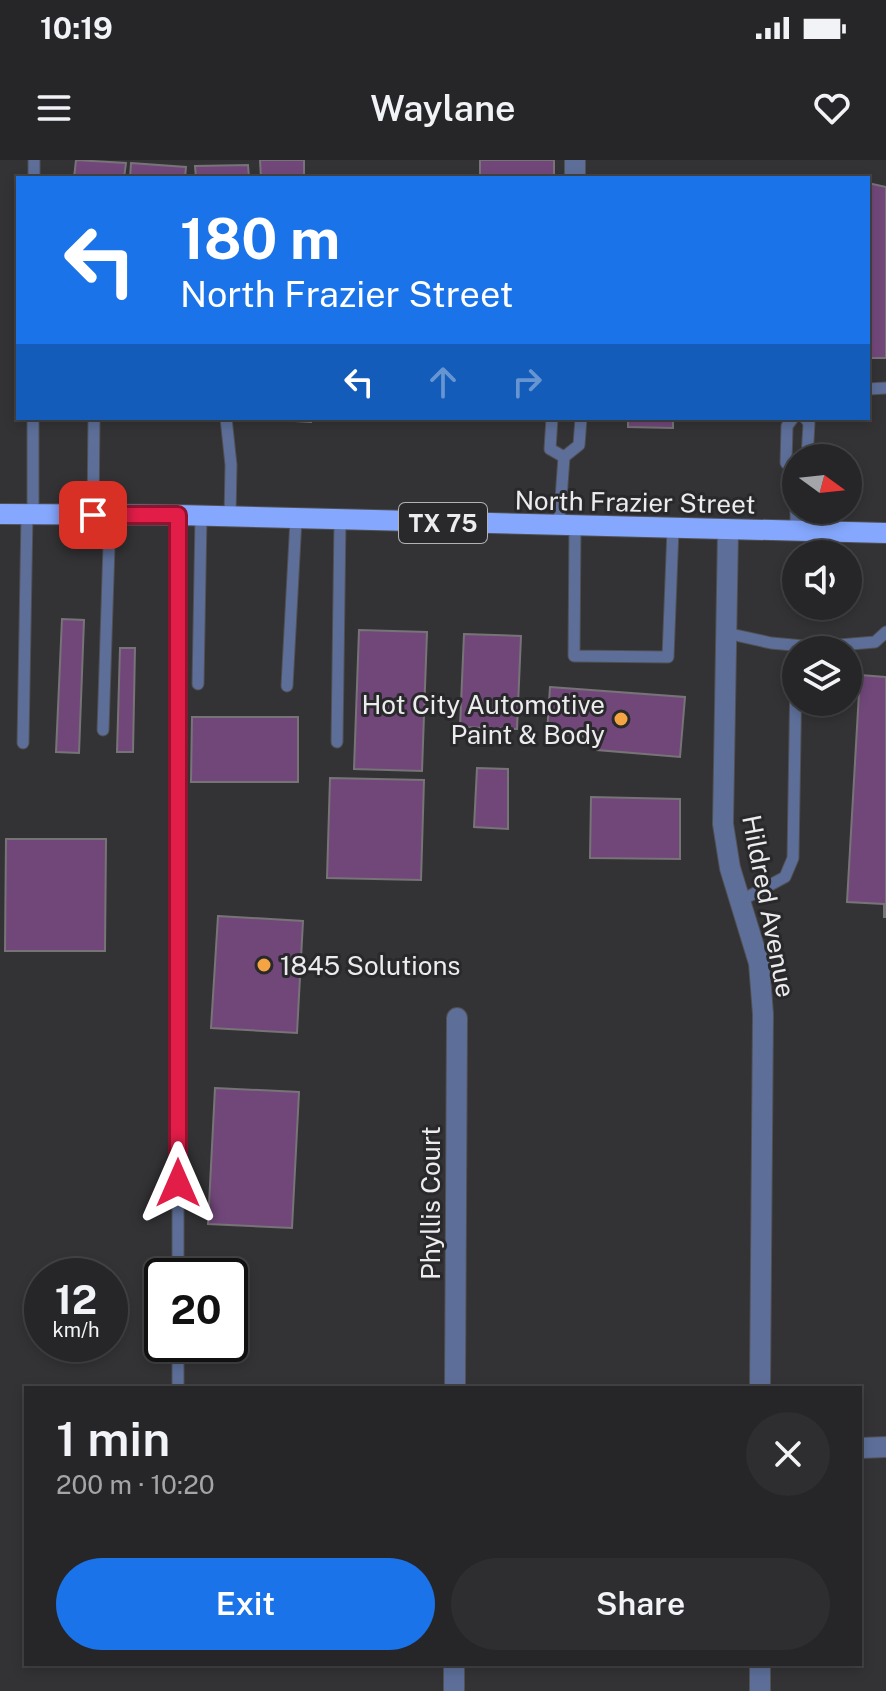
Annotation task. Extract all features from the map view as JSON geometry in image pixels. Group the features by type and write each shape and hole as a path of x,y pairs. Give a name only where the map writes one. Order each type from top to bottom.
{"main road":[{"name":"North Frazier Street","path":"0,514 178,515 886,533"}],"street":[{"name":"Hildred Avenue","path":"728,530 723,824 730,868 759,963 763,1014 760,1386"},
{"name":"Phyllis Court","path":"455,1386 457,1018"},
{"path":"862,1448 886,1447"},
{"path":"454,1666 454,1691"},
{"path":"760,1666 760,1691"}],"lane":[{"path":"23,743 33,420"},
{"path":"94,420 101,515 103,730"},
{"path":"226,420 231,465 230,517"},
{"path":"552,420 550,449 564,457"},
{"path":"564,457 579,445 581,420"},
{"path":"787,444 787,426 792,420"},
{"path":"807,420 808,444"},
{"path":"564,457 574,656 668,657 673,529"},
{"path":"178,515 178,1258"},
{"path":"198,684 201,516"},
{"path":"287,686 296,519"},
{"path":"337,742 340,521"},
{"path":"796,524 796,531"},
{"path":"862,643 875,642 886,632"},
{"path":"726,633 782,645"},
{"path":"740,901 785,877 793,858 795,716"},
{"path":"178,1362 178,1386"}],"building":[{"path":"76,160 126,163 124,176 74,176"},
{"path":"260,160 304,160 304,176 261,176"},
{"path":"480,160 554,160 554,175 480,176"},
{"path":"131,163 186,167 185,176 130,176"},
{"path":"248,165 249,176 196,176 195,166"},
{"path":"870,183 886,187 886,358 870,358"},
{"path":"628,420 673,420 673,428 628,427"},
{"path":"62,619 84,620 79,753 56,752"},
{"path":"359,630 427,632 422,771 354,769"},
{"path":"464,634 521,636 517,729 460,727"},
{"path":"120,648 135,648 133,752 117,752"},
{"path":"862,675 886,677 886,917 884,904 847,902 858,716 862,716"},
{"path":"550,687 685,697 680,757 597,750 599,738 547,733"},
{"path":"192,717 298,717 298,782 191,782"},
{"path":"477,768 508,769 508,829 474,827"},
{"path":"330,778 424,780 421,880 327,878"},
{"path":"591,797 680,799 680,859 590,858"},
{"path":"6,839 106,839 105,951 5,951"},
{"path":"218,916 303,921 297,1033 211,1028"},
{"path":"215,1088 299,1092 292,1228 208,1224"}],"place":[{"name":"Hot City Automotive Paint & Body","path":"621,719"},
{"name":"1845 Solutions","path":"264,965"}],"route":[{"path":"93,515 178,515 178,1183"}]}
